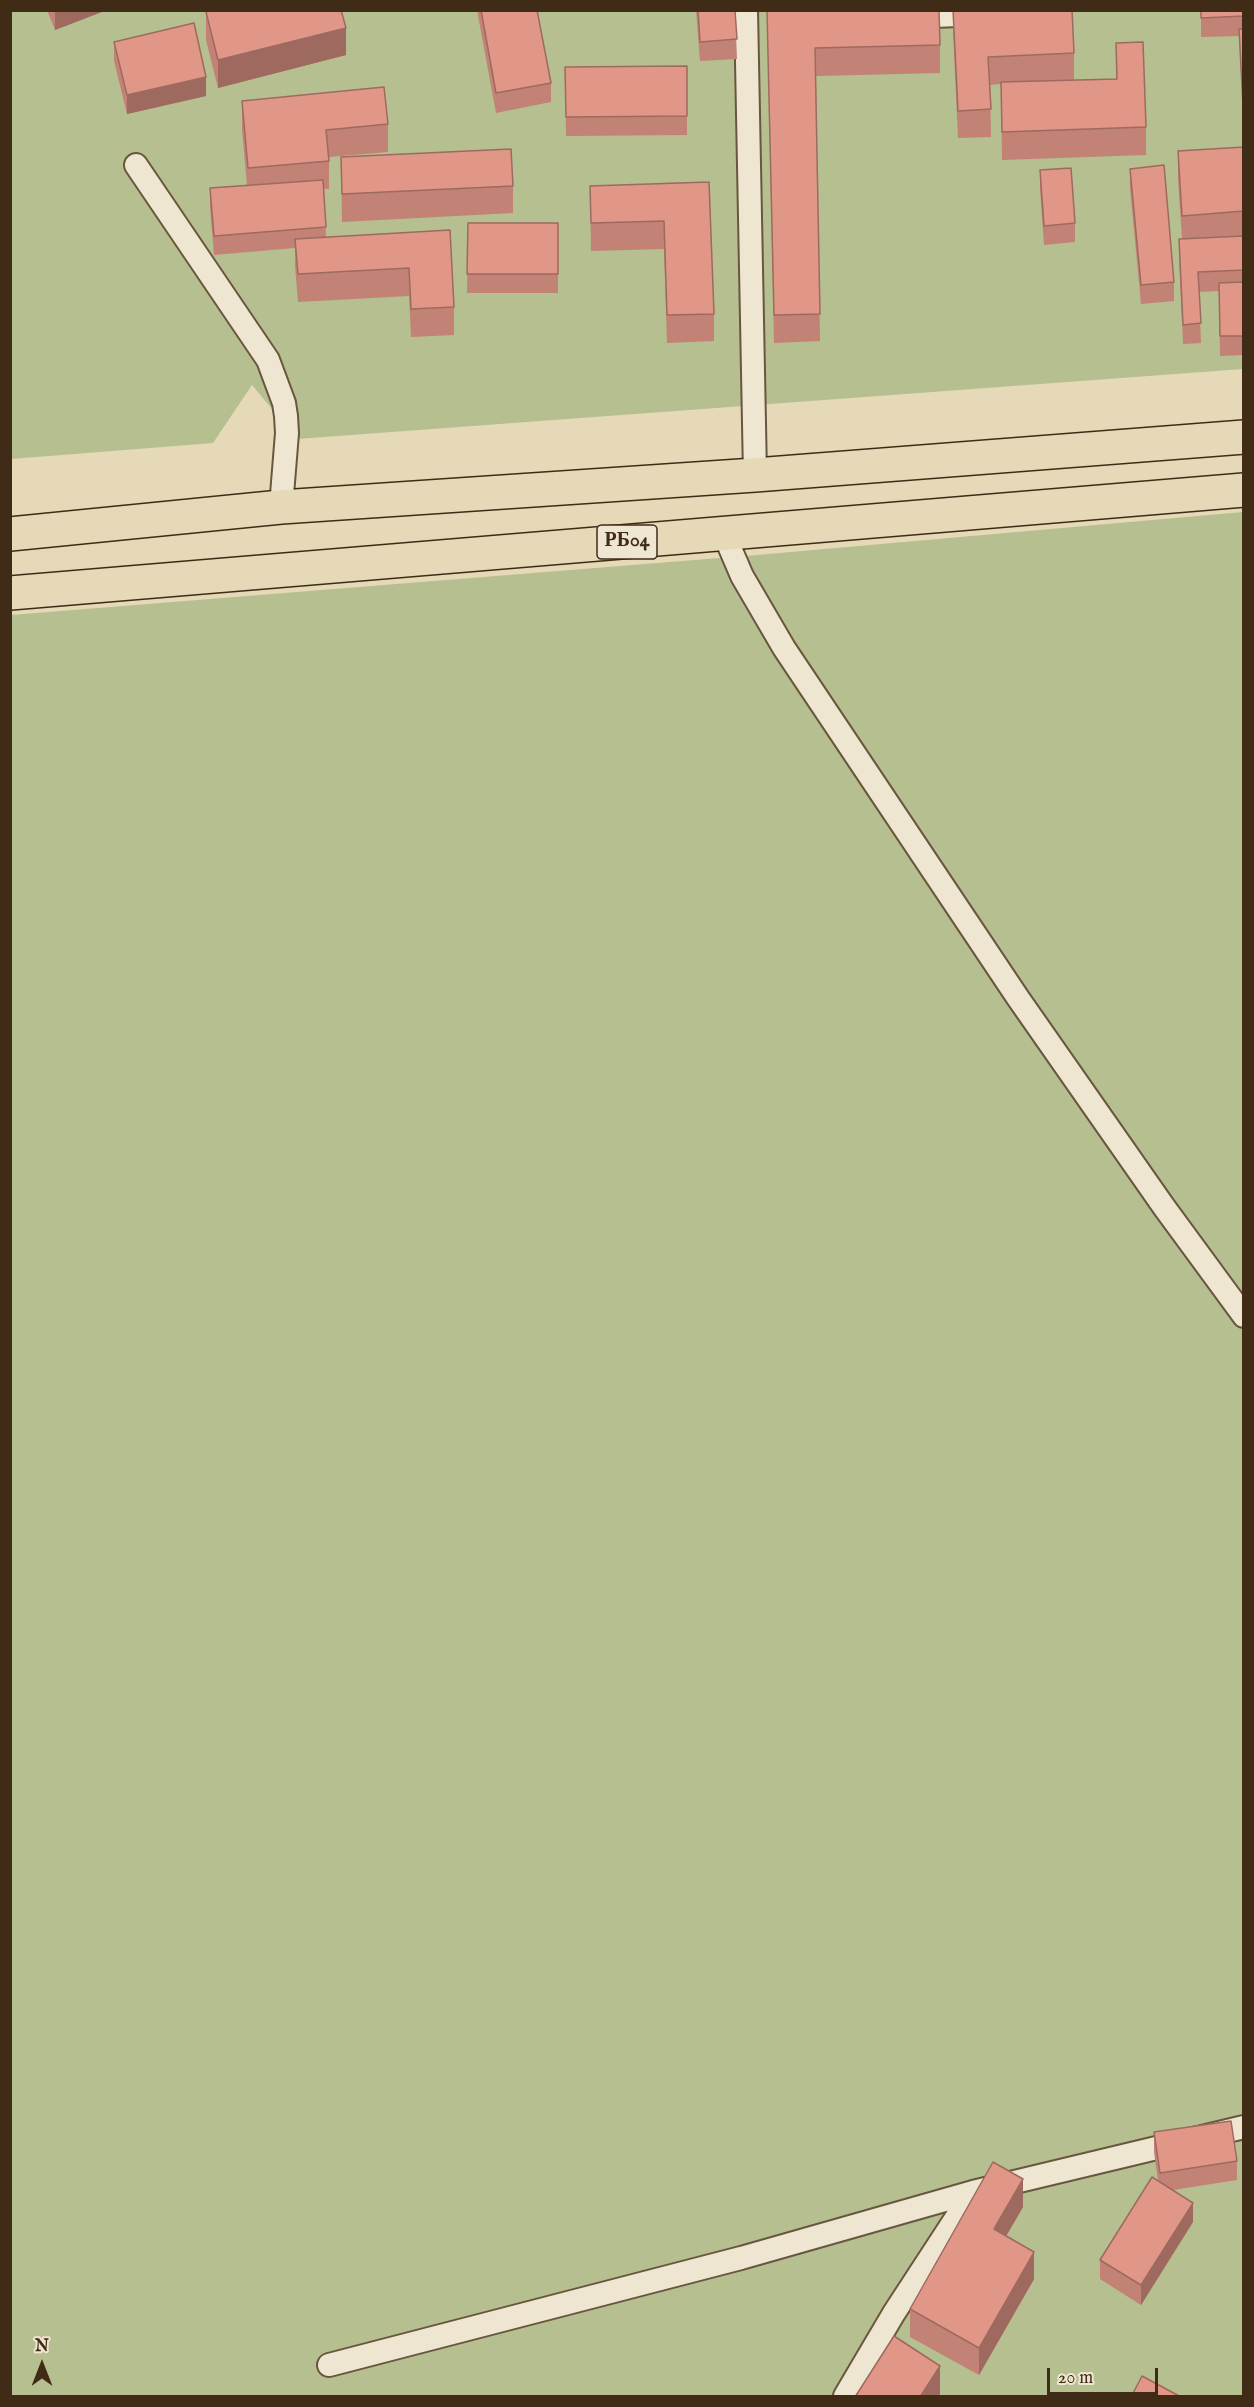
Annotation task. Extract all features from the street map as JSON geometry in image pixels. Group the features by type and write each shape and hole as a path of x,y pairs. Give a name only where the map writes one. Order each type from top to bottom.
{"highway":[{"path":"10,534 281,507 755,475 1244,437"},
{"name":"РБ04","path":"10,593 1244,490"}],"lane":[{"path":"888,17 1007,13"},
{"path":"753,16 755,475"},
{"path":"136,165 268,360 284,403 286,416 287,433 281,507"},
{"path":"724,534 742,576 790,658 1018,998 1164,1207 1244,1316"},
{"path":"329,2365 741,2258 974,2192 1244,2127"},
{"path":"845,2397 894,2313 974,2192"}],"green space":[{"path":"11,11 1243,11 1243,369 297,439 252,385 213,443 11,459"},
{"path":"1243,512 1243,2396 11,2396 11,615 757,555"}],"building":[{"path":"213,10 341,10 346,28 218,60 206,12"},
{"path":"481,10 537,10 551,83 496,93"},
{"path":"698,10 735,10 737,39 700,42"},
{"path":"767,10 939,10 940,45 815,48 820,314 774,315"},
{"path":"953,10 1072,10 1074,53 988,57 991,109 958,111"},
{"path":"1201,10 1244,10 1244,16 1201,18"},
{"path":"194,23 206,77 127,95 114,42"},
{"path":"1239,29 1244,29 1243,105"},
{"path":"1143,42 1146,127 1002,132 1001,82 1117,79 1116,43"},
{"path":"687,66 687,116 566,117 565,67"},
{"path":"384,87 388,124 326,130 329,161 248,168 242,101"},
{"path":"1244,147 1244,211 1182,216 1178,151"},
{"path":"511,149 513,186 342,194 341,157"},
{"path":"1164,165 1174,282 1141,285 1130,169"},
{"path":"1071,168 1075,223 1044,226 1040,170"},
{"path":"323,180 326,227 214,236 210,188"},
{"path":"709,182 714,314 667,315 664,221 591,223 590,186"},
{"path":"468,223 558,223 558,274 467,274"},
{"path":"450,230 454,307 411,309 409,268 298,274 295,239"},
{"path":"1244,236 1244,270 1198,272 1201,323 1183,325 1179,239"},
{"path":"1244,282 1244,336 1220,336 1219,283"},
{"path":"1231,2121 1237,2161 1160,2173 1154,2132"},
{"path":"993,2162 1023,2179 994,2229 1034,2252 979,2348 910,2309"},
{"path":"1152,2177 1193,2203 1141,2285 1100,2260"},
{"path":"894,2336 940,2366 920,2397 855,2397"},
{"path":"1142,2376 1181,2397 1131,2397"}]}
